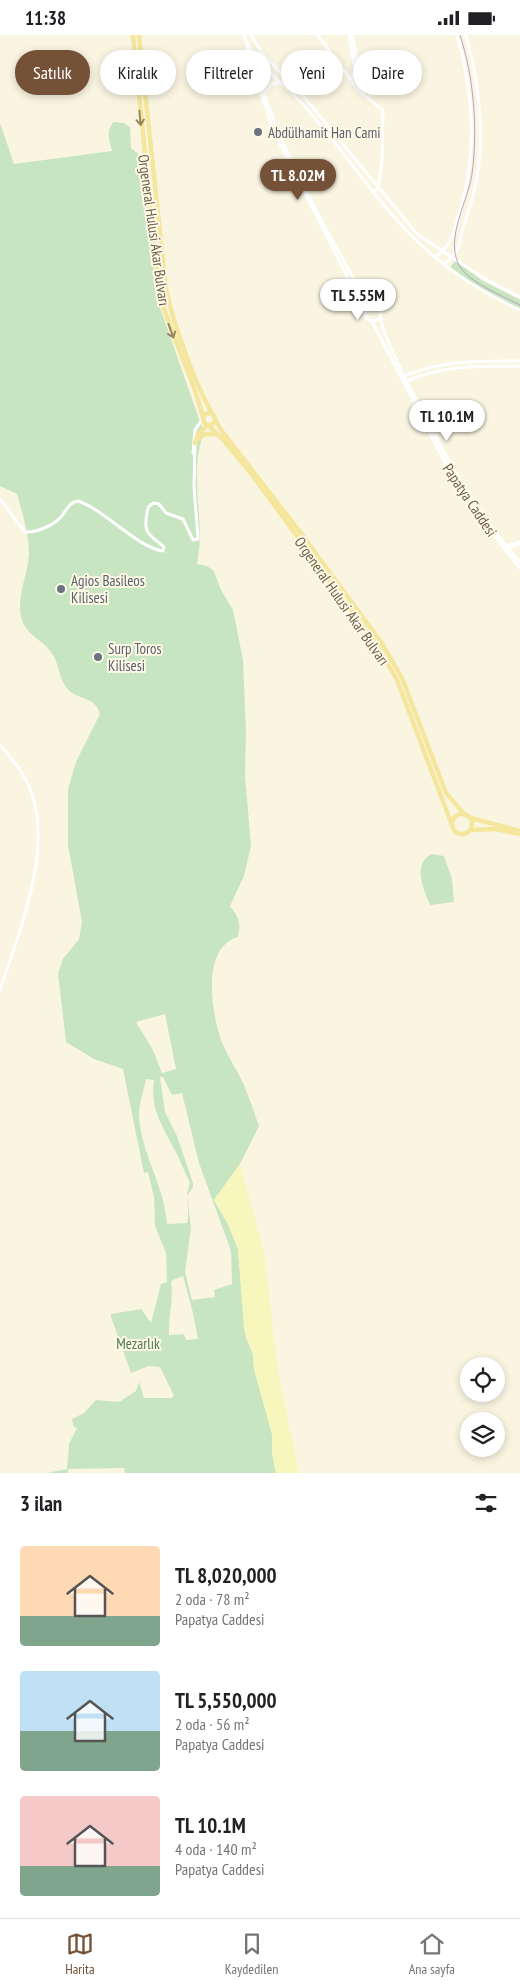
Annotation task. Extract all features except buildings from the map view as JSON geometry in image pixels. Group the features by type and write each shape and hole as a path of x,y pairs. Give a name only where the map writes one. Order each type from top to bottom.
{"main road":[{"name":"Orgeneral Hulusi Akar Bulvarı","path":"133,35 159,290 166,317 196,393 203,418 250,472 378,647 397,680 452,825"},
{"name":"Orgeneral Hulusi Akar Bulvarı","path":"139,35 166,289 170,307 186,350 214,417 221,431 300,532 381,642 402,678 446,793 466,815 488,824 520,831"},
{"path":"195,443 198,434 208,425 212,425 214,417 207,414 203,418"},
{"path":"195,443 199,437 205,434 219,435"},
{"path":"466,815 472,822 470,829 466,834 459,834 452,825 457,816 466,815"},
{"path":"470,829 496,829 520,835"}],"street":[{"path":"251,35 260,50"},
{"path":"318,35 353,83"},
{"path":"351,35 355,70 351,80"},
{"path":"351,35 354,50"},
{"path":"435,258 450,243 470,171 472,123 470,96 466,66 457,35"},
{"path":"444,264 453,257 459,246 475,188 479,154 478,109 473,62 466,35"},
{"path":"244,37 251,50"},
{"path":"244,37 248,50"},
{"path":"271,62 308,101 378,188 422,238 433,247 444,249 485,279 520,297"},
{"path":"271,73 281,82"},
{"path":"271,84 281,82"},
{"path":"261,95 272,128 359,300 366,309 366,317 372,321 380,317 380,309 373,305 360,290 305,192"},
{"path":"264,95 289,161"},
{"path":"294,95 399,222 435,258 485,292 520,310"},
{"path":"363,95 381,107 384,113 378,188 374,191"},
{"path":"366,309 373,305"},
{"name":"Papatya Caddesi","path":"380,317 426,425"},
{"name":"Papatya Caddesi","path":"372,321 381,333 432,436 520,568"},
{"path":"404,376 434,366 458,362 520,361"},
{"path":"407,381 432,372 458,367 520,366"},
{"path":"0,499 25,532 34,532 55,522 70,505 78,501 117,523 144,543 162,551 164,547 148,535 145,528 148,509 154,503 159,503 166,513 183,519 193,540 196,541 198,539 192,439 198,423 203,418"},
{"path":"194,458 195,443"},
{"path":"505,548 520,543"},
{"name":"Papatya Caddesi","path":"505,548 520,562"},
{"path":"0,745 20,770 31,791 35,806 37,836 35,868 29,902 0,990"}],"green space":[{"name":"Mezarlık","path":"114,122 124,123 130,127 131,148 143,158 157,299 205,436 202,438 198,453 197,469 200,532 197,564 207,566 214,571 221,590 233,610 243,660 246,732 245,775 251,846 244,876 230,906 238,921 238,937 227,943 219,952 214,964 212,992 215,1019 220,1037 243,1083 259,1126 240,1164 214,1200 228,1224 238,1249 246,1338 253,1354 254,1369 272,1434 272,1452 276,1473 125,1473 124,1468 68,1469 68,1473 47,1473 67,1469 69,1444 77,1428 73,1426 72,1419 84,1413 96,1400 119,1402 136,1391 139,1382 144,1398 171,1398 174,1396 160,1367 149,1366 131,1373 111,1317 111,1314 141,1309 151,1323 161,1284 167,1282 166,1253 155,1226 154,1197 148,1172 144,1173 123,1069 94,1059 66,1042 58,973 63,959 79,939 82,922 68,845 68,789 76,762 100,714 92,702 75,695 67,688 50,651 24,625 21,617 20,599 29,554 27,531 17,494 0,486 0,123 14,164 112,151 109,136 111,125","holes":["165,1014 176,1069 162,1073 153,1050 136,1022","160,1077 163,1077 172,1095 182,1093 199,1163 231,1251 232,1284 214,1290 215,1297 192,1300 185,1272 191,1227 187,1197 187,1223 167,1224 162,1196 140,1128 139,1110 146,1079 154,1080 155,1107 190,1183 187,1196 193,1187 193,1183 177,1136 165,1112","183,1276 198,1339 186,1340 184,1334 169,1335 172,1295 171,1281"]},
{"path":"455,261 483,281 520,300 520,309 491,295 449,269"},
{"path":"431,854 444,856 452,879 454,902 430,905 421,878 421,871 425,859"}],"sand":[{"path":"240,1164 264,1251 278,1371 299,1473 276,1473 272,1452 272,1434 254,1369 253,1354 244,1329 238,1249 228,1224 214,1200"}],"tram line":[{"path":"460,35 472,86 475,139 472,174 456,230 455,253 458,263 468,276 520,305"}],"place":[{"name":"Abdülhamit Han Cami","path":"258,132"},
{"name":"Agios Basileos Kilisesi","path":"61,589"},
{"name":"Surp Toros Kilisesi","path":"98,657"}]}
